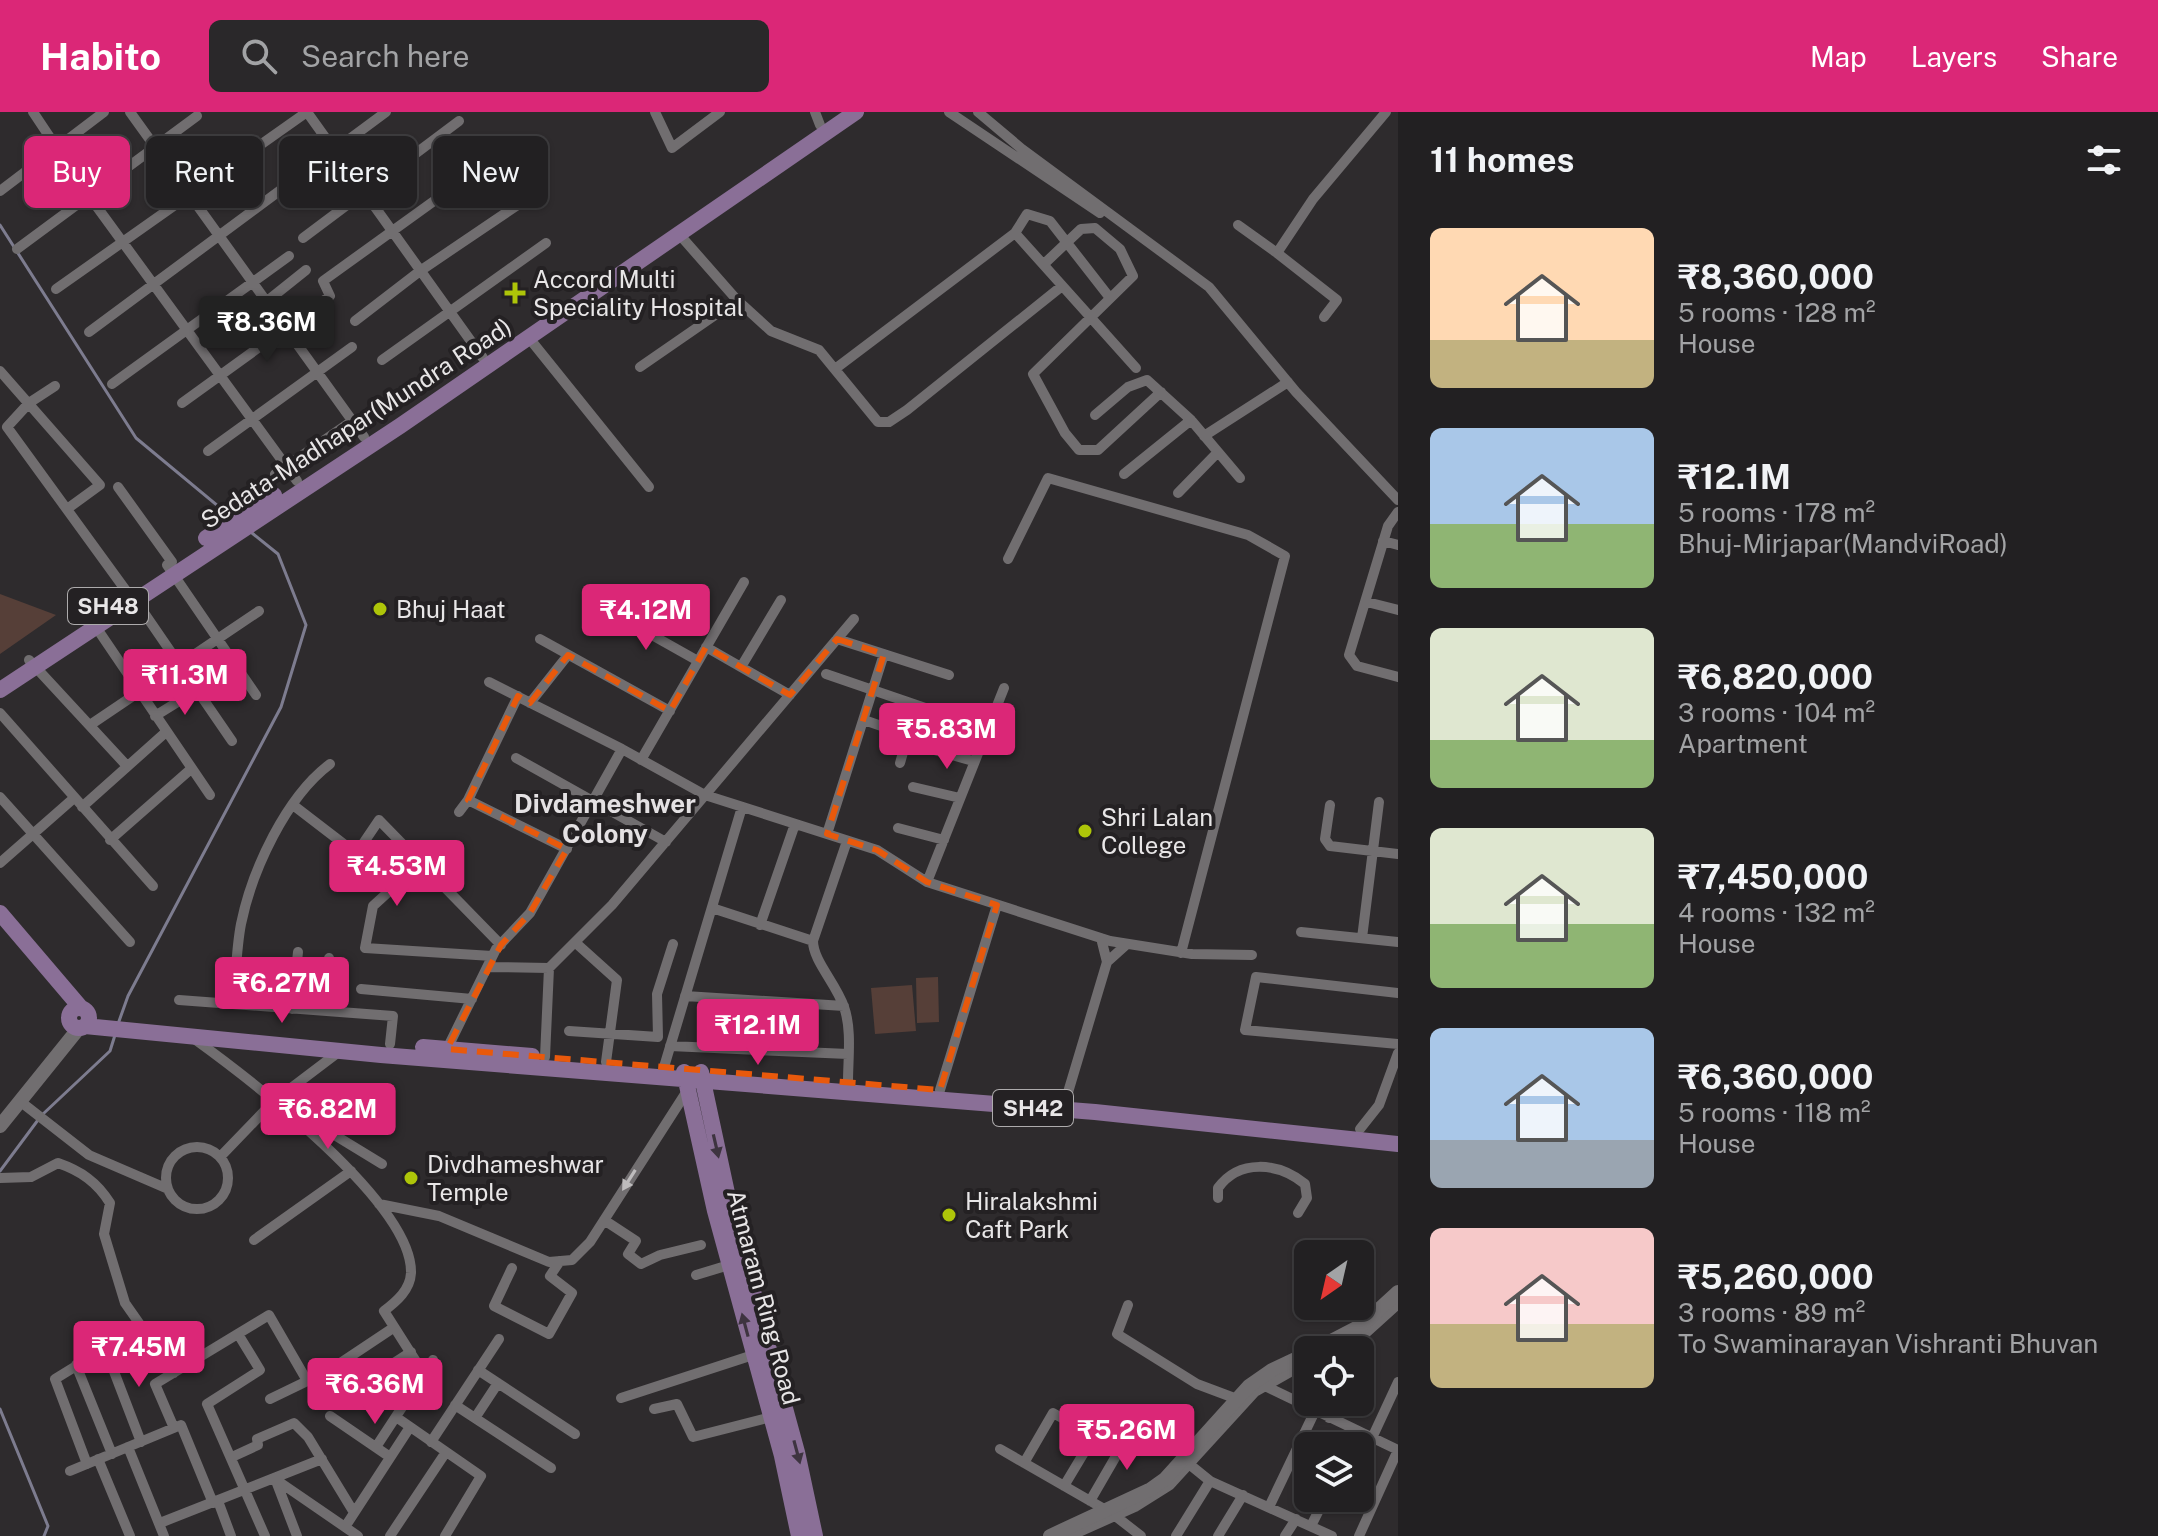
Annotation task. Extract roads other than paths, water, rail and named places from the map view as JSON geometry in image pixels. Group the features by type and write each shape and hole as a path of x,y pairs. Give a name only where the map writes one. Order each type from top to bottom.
{"main road":[{"name":"Sedata-Madhapar(Mundra Road)","path":"0,690 32,663 170,567 483,358 818,119 839,112"},
{"name":"Sedata-Madhapar(Mundra Road)","path":"256,510 529,338 856,112"},
{"name":"Sedata-Madhapar(Mundra Road)","path":"0,679 32,663 133,598 170,567"},
{"path":"0,913 83,1019"},
{"path":"0,927 68,1006 83,1019"},
{"name":"SH42","path":"83,1019 193,1038 1095,1112 1398,1144"},
{"path":"0,1126 83,1019"},
{"path":"0,1109 25,1092 83,1019"},
{"name":"SH42","path":"143,1028 390,1044 664,1067 692,1078 848,1082 1066,1099 1398,1133"},
{"name":"Atmaram Ring Road","path":"692,1078 729,1265 771,1417 799,1536"},
{"name":"Atmaram Ring Road","path":"692,1078 797,1452 815,1522 815,1536"},
{"path":"1341,1336 1362,1325 1398,1292"},
{"path":"1050,1536 1110,1512 1165,1479 1237,1399 1272,1370 1294,1360"}],"street":[{"path":"33,112 49,136"},
{"path":"72,136 104,112"},
{"path":"130,112 147,136"},
{"path":"263,142 307,112 324,136"},
{"path":"355,136 386,112"},
{"path":"655,112 672,148 720,112"},
{"path":"949,112 1067,194 1156,246"},
{"path":"978,112 1022,149 1156,246 1226,303 1288,382 1398,500"},
{"path":"1277,253 1313,199 1386,112"},
{"path":"170,136 197,116"},
{"path":"417,152 459,121"},
{"path":"0,191 24,172"},
{"path":"89,332 279,193"},
{"path":"182,403 330,296 323,281 433,200"},
{"path":"17,249 73,208"},
{"path":"98,208 297,481"},
{"path":"56,289 167,208"},
{"path":"199,208 364,437"},
{"path":"303,238 342,208"},
{"path":"377,208 483,358"},
{"path":"355,321 420,271 513,208"},
{"path":"835,369 1015,233 1027,214 1050,221 1110,298"},
{"path":"1238,225 1337,300 1324,317"},
{"path":"1044,264 1081,229 1095,228 1120,249 1133,276 1033,374 1065,433 1079,450 1098,450 1161,392"},
{"path":"1015,233 1136,368"},
{"path":"679,234 737,300 771,331 819,350 878,422 889,422 1062,286"},
{"path":"382,360 546,243"},
{"path":"112,384 289,256"},
{"path":"266,302 306,270"},
{"path":"640,367 737,300"},
{"path":"529,338 649,487"},
{"path":"208,451 352,347"},
{"path":"0,371 100,485 67,509"},
{"path":"1095,415 1128,387 1147,380 1191,420 1240,478"},
{"path":"1204,436 1288,382"},
{"path":"55,386 29,403 7,427 133,598 232,741"},
{"path":"1124,474 1191,420"},
{"path":"275,474 352,421"},
{"path":"1178,493 1218,452"},
{"path":"1008,559 1048,478 1248,535 1285,556 1181,953"},
{"path":"118,487 256,695"},
{"path":"1398,512 1388,526 1383,541 1350,661 1357,666 1398,677"},
{"path":"1383,541 1398,545"},
{"path":"641,760 744,582"},
{"path":"741,667 781,600"},
{"path":"1367,602 1398,610"},
{"path":"90,725 259,611"},
{"path":"611,612 698,661"},
{"path":"420,863 373,906 365,948 549,968 577,944 854,619"},
{"path":"98,630 210,795"},
{"path":"540,639 670,711"},
{"path":"837,639 949,675"},
{"path":"706,647 790,695"},
{"path":"827,834 884,654"},
{"path":"530,703 568,655"},
{"path":"32,663 127,766"},
{"path":"826,674 931,710"},
{"path":"489,682 705,795 877,850 927,882 1127,944 1181,953 1252,955"},
{"path":"927,882 987,724 1004,688"},
{"path":"155,716 197,690"},
{"path":"459,812 468,800 518,696"},
{"path":"944,712 987,724"},
{"path":"0,713 153,886"},
{"path":"864,720 912,737 900,763"},
{"path":"82,807 166,732"},
{"path":"447,1049 490,962 530,913 622,749"},
{"path":"931,749 973,761"},
{"path":"516,758 666,842"},
{"path":"233,1004 241,922 269,844 307,781 330,764"},
{"path":"110,840 191,769"},
{"path":"913,787 960,798"},
{"path":"0,797 130,942"},
{"path":"0,863 74,798"},
{"path":"468,800 567,849"},
{"path":"1362,938 1379,802"},
{"path":"293,805 375,868"},
{"path":"1330,805 1327,844 1398,854"},
{"path":"664,1067 742,807"},
{"path":"356,854 379,820 501,945"},
{"path":"760,925 795,824"},
{"path":"898,828 944,840"},
{"path":"847,841 813,941 813,955 832,978 844,1006 848,1082"},
{"path":"940,1090 997,905"},
{"path":"712,908 813,941"},
{"path":"1301,932 1398,942"},
{"path":"1066,1099 1107,962 1101,938"},
{"path":"577,944 617,980 606,1062"},
{"path":"569,1031 658,1037 657,994 673,944"},
{"path":"1107,962 1127,944"},
{"path":"292,1009 298,952"},
{"path":"324,1011 329,958"},
{"path":"545,1057 549,968"},
{"path":"1398,993 1256,977 1245,1030 1398,1044"},
{"path":"361,989 472,999"},
{"path":"685,996 844,1006"},
{"path":"179,1000 393,1016 390,1044"},
{"path":"193,1038 286,1111 351,1171 379,1204 404,1246 411,1270 409,1287 384,1311 424,1374"},
{"path":"670,1046 848,1054"},
{"path":"220,1157 274,1101 340,1051"},
{"path":"1360,1129 1379,1105 1398,1053"},
{"path":"379,1204 439,1216 549,1262 572,1260 590,1242 692,1078"},
{"path":"21,1102 89,1155 168,1189 185,1207 197,1209 214,1204 227,1183 227,1170 220,1157 202,1147 182,1151 168,1165 168,1189"},
{"path":"286,1111 305,1117 382,1164"},
{"path":"0,1178 31,1177 58,1163 78,1170 101,1188 110,1203 104,1234 125,1303 174,1373"},
{"path":"1218,1198 1218,1188 1228,1175 1258,1165 1292,1173 1305,1184 1307,1198 1298,1213"},
{"path":"254,1240 351,1171"},
{"path":"604,1220 636,1241 628,1254 641,1264 660,1255 701,1245"},
{"path":"512,1268 494,1306 549,1334 572,1293 550,1276 560,1261"},
{"path":"696,1275 729,1265"},
{"path":"1360,1336 1398,1304"},
{"path":"1128,1305 1117,1334 1197,1384 1237,1399"},
{"path":"174,1428 155,1384 269,1315 306,1379"},
{"path":"130,1536 55,1379 141,1326"},
{"path":"270,1399 330,1370 393,1328"},
{"path":"1365,1336 1367,1332"},
{"path":"238,1334 260,1370 207,1404 265,1536"},
{"path":"431,1442 499,1339"},
{"path":"105,1348 141,1442"},
{"path":"358,1377 380,1372 411,1352"},
{"path":"621,1398 753,1355"},
{"path":"376,1447 433,1360"},
{"path":"76,1365 112,1454"},
{"path":"1070,1536 1089,1532 1110,1512 1155,1496 1263,1385 1294,1369"},
{"path":"478,1370 575,1434"},
{"path":"1374,1434 1398,1382"},
{"path":"475,1418 498,1383"},
{"path":"1263,1385 1294,1400"},
{"path":"654,1409 677,1404 693,1437 771,1417"},
{"path":"455,1405 551,1468"},
{"path":"1024,1463 1053,1413 1094,1436 1064,1486"},
{"path":"330,1416 390,1457"},
{"path":"1269,1507 1313,1416"},
{"path":"1325,1416 1356,1431"},
{"path":"396,1417 481,1476 445,1536"},
{"path":"232,1457 258,1445 257,1439 294,1423 322,1459 353,1511"},
{"path":"70,1471 181,1425 231,1536"},
{"path":"1090,1501 1134,1425"},
{"path":"345,1527 410,1427"},
{"path":"1359,1536 1398,1450 1374,1439"},
{"path":"128,1447 164,1536"},
{"path":"1000,1449 1110,1512 1141,1536"},
{"path":"390,1536 446,1452"},
{"path":"160,1523 322,1459"},
{"path":"1189,1464 1210,1481 1329,1535"},
{"path":"275,1479 358,1536"},
{"path":"275,1479 297,1536"},
{"path":"1176,1536 1210,1481"},
{"path":"1218,1536 1243,1495"},
{"path":"1311,1526 1318,1512"},
{"path":"1285,1536 1296,1519"}],"waterway":[{"path":"0,225 136,438 230,516"},
{"path":"118,1024 128,996 281,707 306,625 278,554 252,533"},
{"path":"43,1114 110,1051 115,1035"},
{"path":"0,1171 38,1120"},
{"path":"0,1409 48,1526 44,1536"}],"place":[{"name":"Accord Multi Speciality Hospital","path":"515,293"},
{"name":"Bhuj Haat","path":"380,609"},
{"name":"Shri Lalan College","path":"1085,831"},
{"name":"Divdhameshwar Temple","path":"411,1178"},
{"name":"Hiralakshmi Caft Park","path":"949,1215"}],"district":[{"name":"Divdameshwer Colony","path":"605,818"}]}
